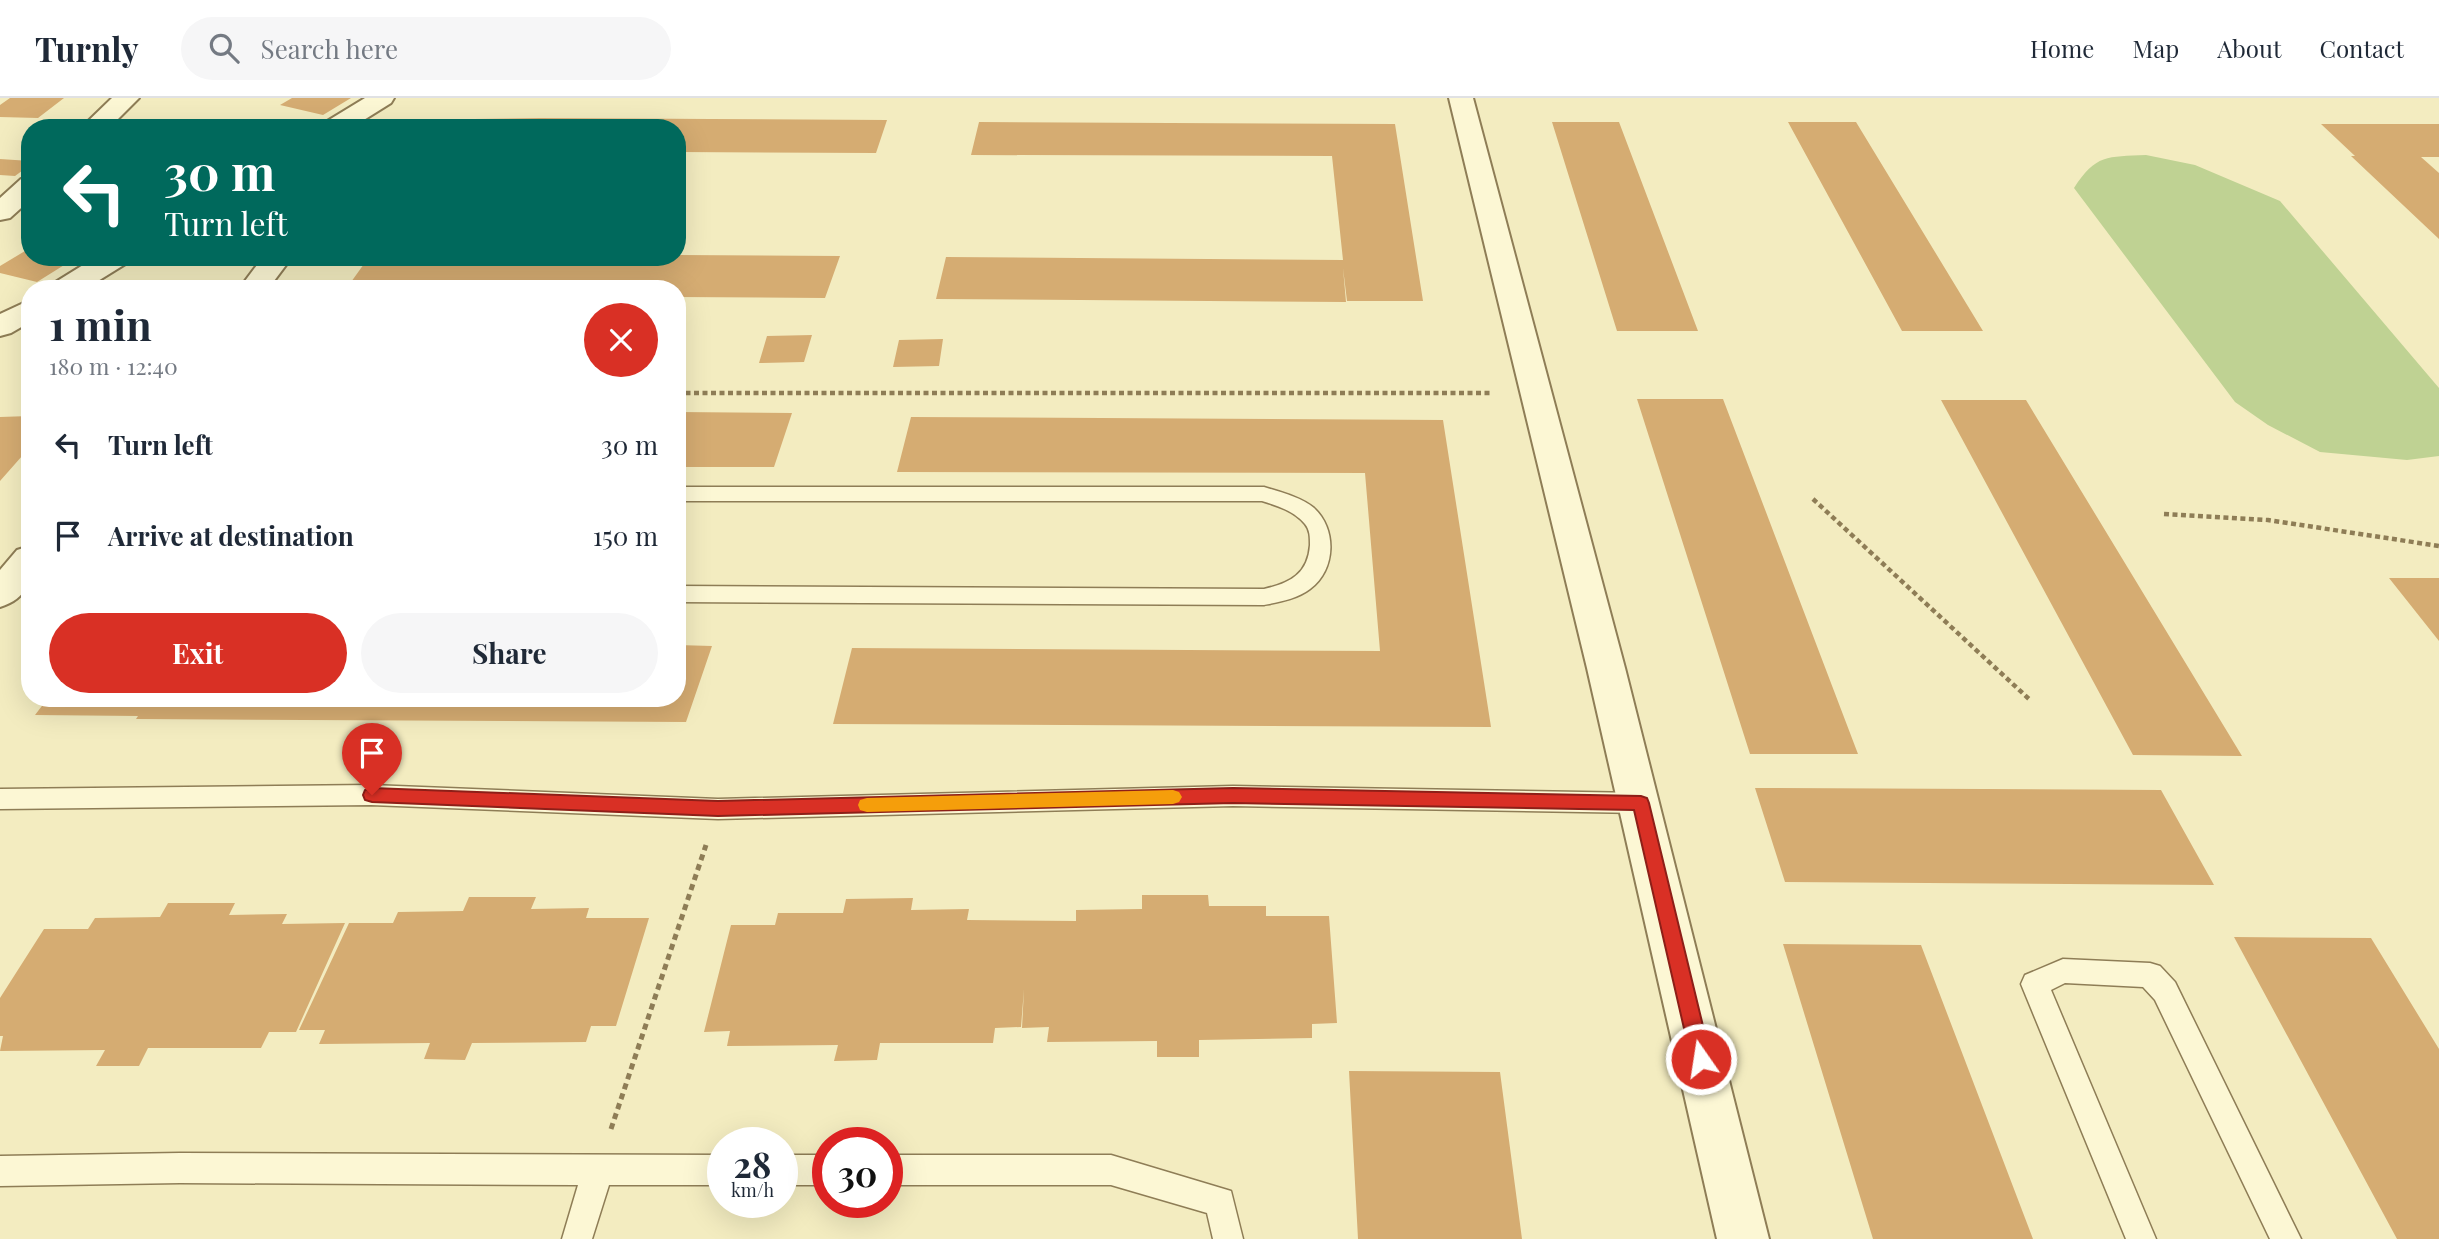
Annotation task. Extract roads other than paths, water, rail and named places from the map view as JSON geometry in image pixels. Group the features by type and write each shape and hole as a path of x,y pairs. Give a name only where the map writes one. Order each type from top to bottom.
{"street":[{"path":"104,119 127,98"},
{"path":"348,119 382,98"},
{"path":"387,119 405,98"},
{"path":"1461,98 1641,803 1743,1239"},
{"path":"0,212 21,193"},
{"path":"79,280 102,266"},
{"path":"260,280 271,266"},
{"path":"0,327 21,314"},
{"path":"0,594 21,570"}],"lane":[{"path":"686,494 1264,494 1290,503 1312,518 1321,534 1319,565 1307,581 1286,593 1264,597 686,594"},
{"path":"0,799 372,795 718,808 1233,796 1641,803"},
{"path":"2141,1239 2035,984 2063,971 2150,975 2165,991 2286,1239"},
{"path":"0,1171 180,1168 707,1170"},
{"path":"577,1239 598,1170"},
{"path":"903,1170 1111,1170 1220,1202 1228,1239"}]}
